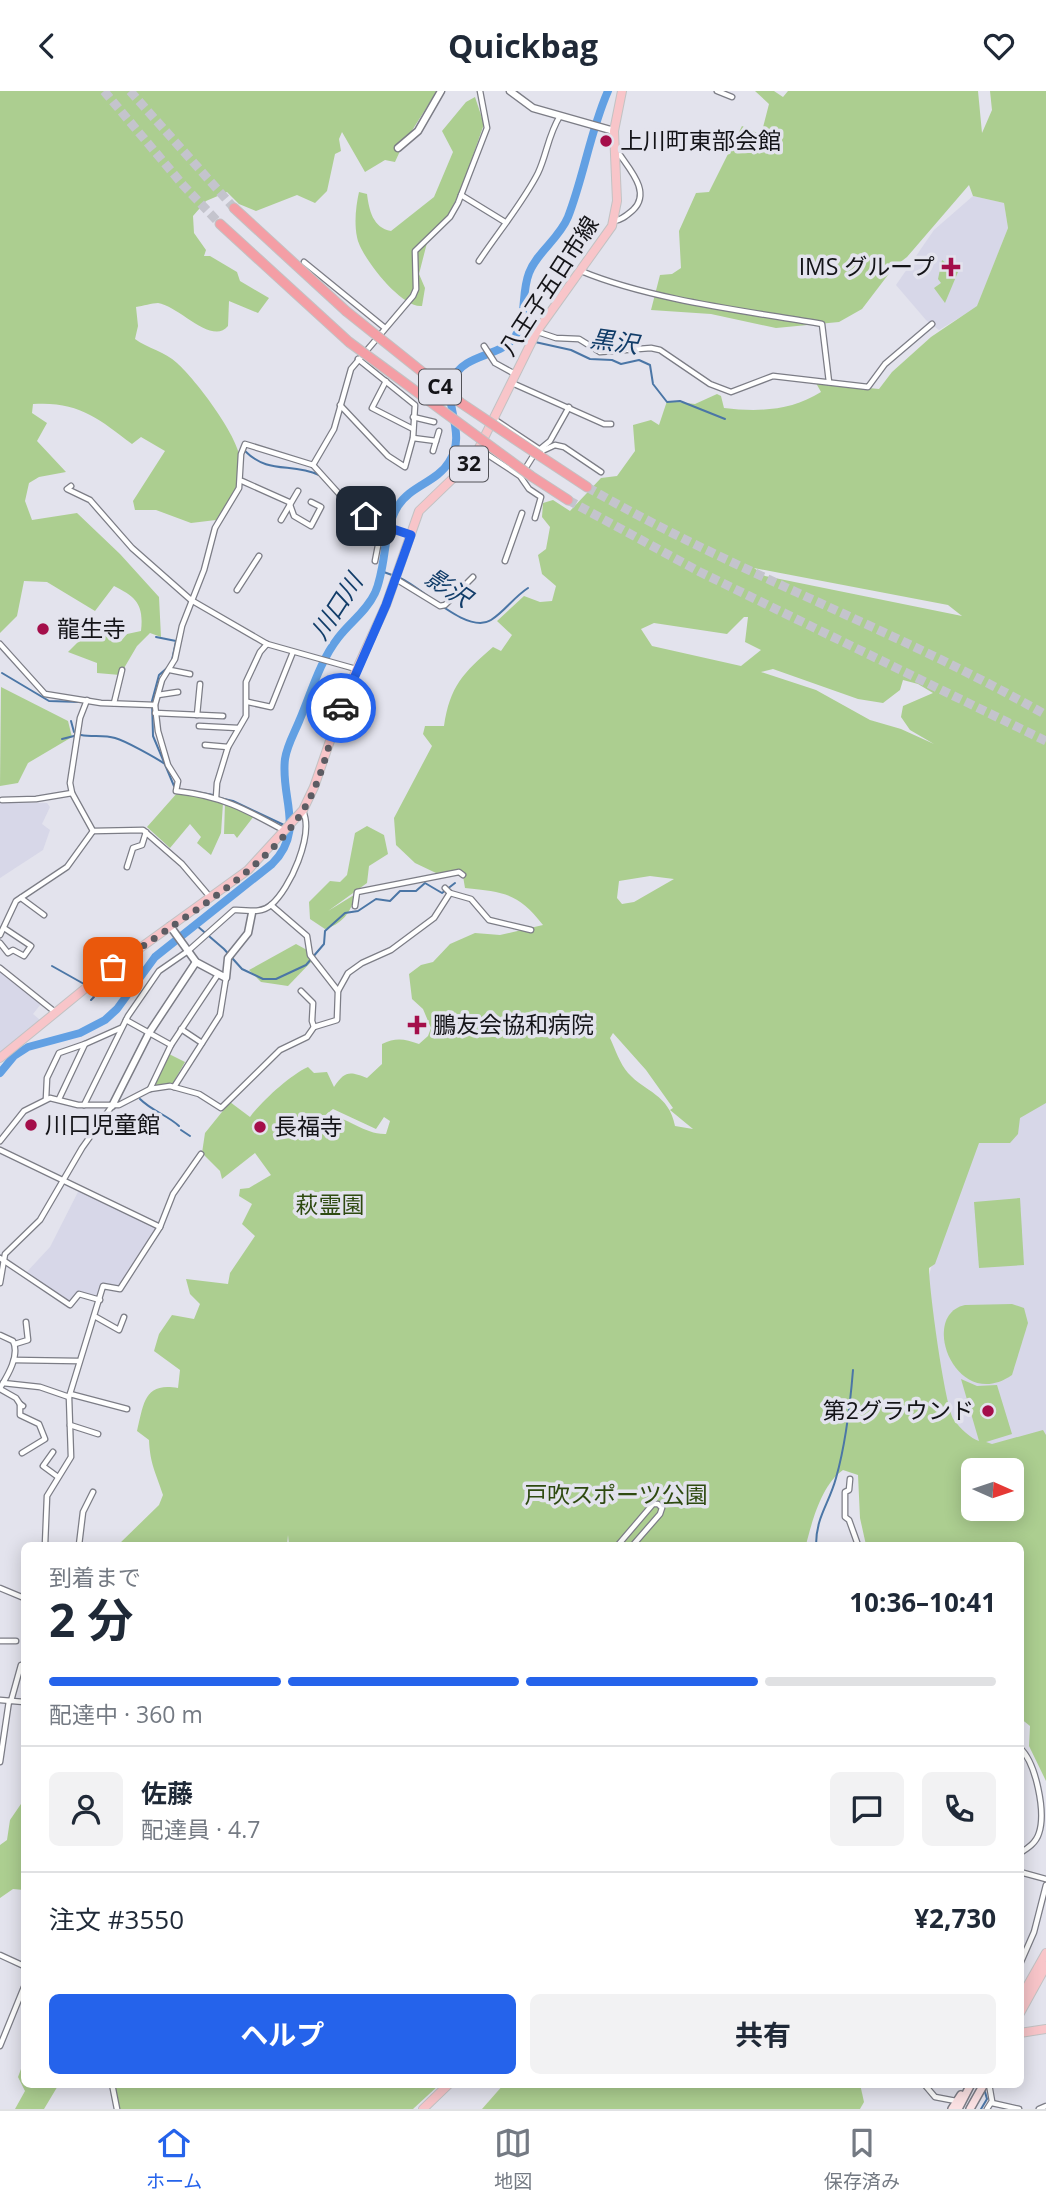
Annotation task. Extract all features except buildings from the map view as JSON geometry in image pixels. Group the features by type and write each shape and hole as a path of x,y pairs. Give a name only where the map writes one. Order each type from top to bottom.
{"highway":[{"name":"C4","path":"234,208 346,311 452,395 539,451 587,487"},
{"name":"C4","path":"220,224 349,342 531,476 568,500"}],"main road":[{"name":"八王子五日市線","path":"0,1058 55,1012 254,866 302,812 313,791 357,669 397,577 423,506 467,466 479,449 534,337 614,221 617,201 614,131 622,91"},
{"path":"1024,1992 1046,1953"},
{"path":"1024,2006 1046,1966"},
{"path":"1024,2027 1032,2031"},
{"path":"1024,2032 1046,2029"},
{"path":"423,2109 445,2088"},
{"path":"951,2109 968,2088"},
{"path":"971,2108 977,2088"},
{"path":"971,2108 984,2088"}],"street":[{"path":"398,148 418,131 441,91"},
{"path":"313,465 334,429 345,382 358,359 413,296 416,289 415,251 450,217 461,195 487,128 480,91"},
{"path":"510,91 526,105 614,131"},
{"path":"717,91 732,97"},
{"path":"479,261 532,184 540,167 547,139 560,116"},
{"path":"614,221 637,206 641,195 632,171 620,156 615,157"},
{"path":"461,195 505,222"},
{"path":"304,262 384,328"},
{"path":"581,271 659,294 822,324 829,382"},
{"path":"534,337 579,339 608,356 635,348 660,350 710,384 731,392 773,376 868,387 886,364 932,324"},
{"path":"484,345 490,356 513,378 604,424 611,424"},
{"path":"340,404 397,464 405,467 413,438 415,405 358,359"},
{"path":"386,381 372,408 413,429"},
{"path":"520,476 550,441 569,407"},
{"path":"413,417 433,422"},
{"path":"494,419 539,451 555,445 564,447 601,472"},
{"path":"433,450 439,431"},
{"path":"413,438 436,441"},
{"path":"286,831 233,802 208,795 176,791 178,781 168,765 153,705 162,680 170,670 191,600 204,570 215,528 242,481 240,460 245,444 313,465 350,506 383,526 411,535"},
{"path":"479,449 520,476 529,489 541,497 535,518"},
{"path":"242,481 289,502 294,516 312,526 321,507 311,502"},
{"path":"71,486 66,489 90,500 132,548 191,600 267,644 357,669"},
{"path":"281,520 298,491"},
{"path":"505,561 522,513"},
{"path":"375,561 383,526"},
{"path":"237,590 260,556"},
{"path":"397,577 443,605 473,577"},
{"path":"0,644 40,691 51,696 153,705"},
{"path":"216,799 217,783 228,747 246,716 246,682 260,652 267,644"},
{"path":"248,702 271,707 293,652"},
{"path":"114,703 122,670"},
{"path":"170,670 190,674"},
{"path":"197,715 200,684"},
{"path":"158,695 178,692"},
{"path":"87,700 80,718 72,765 72,793 93,831"},
{"path":"155,713 223,716"},
{"path":"210,716 210,727"},
{"path":"199,726 238,727"},
{"path":"205,745 228,747"},
{"path":"2,800 36,799 72,793"},
{"path":"84,1105 121,1028 159,971 234,910 252,913 271,905 301,854 307,831 302,812"},
{"path":"93,831 143,830 182,864 211,897"},
{"path":"0,935 21,898 67,867 93,831"},
{"path":"127,867 133,848 142,845 146,832"},
{"path":"355,906 357,892 428,877 446,877 459,872 463,875"},
{"path":"150,1089 174,1087 199,1094 222,1108 280,1050 307,1037 314,1027 337,1020 338,992 355,967 391,950 434,918 448,891 471,899 489,920 531,930"},
{"path":"21,898 44,915"},
{"path":"271,905 307,936 311,956 338,992"},
{"path":"174,1087 223,1008 230,954 248,933 252,913"},
{"path":"170,926 196,962 217,976 226,978"},
{"path":"0,943 8,953 13,950 24,956 31,946 4,928"},
{"path":"0,1283 1,1259 10,1247 40,1220 62,1180 112,1106 149,1033 196,962"},
{"path":"0,968 55,1012"},
{"path":"0,1141 24,1111 46,1099 112,1106 133,1101 150,1089 171,1045 217,976"},
{"path":"301,991 313,1003 314,1027"},
{"path":"126,1020 171,1045"},
{"path":"46,1099 47,1078 59,1053 121,1028"},
{"path":"181,1029 202,1043"},
{"path":"59,1099 85,1044"},
{"path":"0,1150 160,1227"},
{"path":"45,1542 47,1496 71,1457 70,1396 78,1361 96,1317 103,1286 120,1289 160,1227 173,1194 201,1154"},
{"path":"1,1259 70,1305 79,1294 100,1300"},
{"path":"96,1317 119,1330 124,1317"},
{"path":"0,1335 15,1344 28,1340 26,1322"},
{"path":"1,1387 13,1360 15,1344"},
{"path":"13,1360 78,1361"},
{"path":"1,1387 40,1387 127,1409"},
{"path":"1,1387 22,1405 20,1415 39,1425 45,1439 22,1453"},
{"path":"70,1425 98,1434"},
{"path":"53,1452 43,1466 58,1478"},
{"path":"850,1479 849,1490 845,1492 845,1517 849,1520 857,1542"},
{"path":"79,1542 83,1512 93,1492"},
{"path":"621,1542 653,1504 658,1504 662,1508 660,1514 636,1542"},
{"path":"0,1591 21,1597"},
{"path":"0,1641 16,1641"},
{"path":"0,1762 10,1701 21,1665"},
{"path":"0,1700 21,1702"},
{"path":"1024,1752 1033,1769 1041,1824 1039,1836 1024,1849"},
{"path":"1024,1873 1046,1879"},
{"path":"1024,1955 1034,1932 1046,1885"},
{"path":"0,1955 21,1965"},
{"path":"0,2046 21,1994"},
{"path":"113,2088 117,2109"},
{"path":"927,2088 935,2097 957,2105"},
{"path":"987,2088 992,2103"},
{"path":"988,2109 992,2103"},
{"path":"992,2103 1019,2109"},
{"path":"1039,2109 1046,2106"}],"shaded area":[{"name":"IMS グループ","path":"973,196 1004,203 1008,228 977,307 939,330 926,320 896,285 934,230"},
{"path":"0,802 47,803 50,807 42,824 50,830 43,850 0,878"},
{"path":"0,970 44,1000 33,1014 40,1020 0,1053"},
{"path":"1046,1099 1046,1444 971,1451 939,1430 925,1289 979,1104"},
{"path":"80,1188 160,1227 120,1289 104,1286 100,1300 79,1294 73,1304 24,1275 50,1247"}],"green space":[{"path":"0,91 436,91 395,162 385,160 365,172 342,132 339,139 341,151 335,154 327,191 315,203 297,195 256,211 239,204 227,192 206,201 193,216 194,233 206,250 204,256 210,256 237,272 240,281 269,298 258,313 229,301 228,326 221,331 213,331 158,303 136,307 138,326 135,339 167,356 185,371 217,412 240,456 238,481 216,520 191,523 156,510 135,510 133,501 165,451 141,437 132,444 98,419 75,408 33,404 32,413 47,423 37,441 66,472 39,477 29,483 25,501 32,520 77,513 120,554 159,597 161,637 150,633 137,646 120,675 97,673 97,663 68,652 93,627 121,641 127,634 141,631 141,614 137,603 114,586 95,611 47,582 24,581 17,616 0,633"},
{"path":"755,91 774,91 783,97 788,91 978,91 982,133 992,110 990,91 1046,91 1046,1103 1020,1118 1018,1134 1010,1143 979,1143 935,1264 929,1268 942,1372 954,1420 966,1433 979,1441 961,1379 977,1386 997,1385 1012,1434 986,1442 992,1444 1043,1430 1046,1435 1046,1781 1029,1746 1030,1726 1024,1721 1024,1542 865,1542 860,1518 858,1475 843,1470 829,1484 815,1514 807,1542 289,1542 288,1535 287,1542 121,1542 159,1505 163,1495 152,1462 149,1440 137,1431 147,1397 158,1388 178,1388 180,1370 154,1351 159,1334 172,1315 194,1319 200,1304 190,1294 186,1279 228,1284 230,1273 255,1236 242,1224 252,1204 239,1196 240,1189 249,1188 271,1175 255,1153 222,1179 220,1171 202,1153 205,1133 230,1102 250,1117 276,1089 308,1067 314,1073 327,1072 334,1087 348,1074 367,1078 382,1064 382,1044 400,1039 419,1044 428,1036 431,1028 423,1009 412,999 409,974 421,965 433,962 450,944 475,933 500,935 543,925 518,900 500,893 465,888 462,870 436,873 415,863 396,845 394,818 432,746 423,734 425,726 444,726 450,700 460,681 493,647 501,651 512,635 497,621 524,596 540,602 552,601 556,586 542,574 538,555 546,549 550,527 542,517 543,503 553,500 570,511 601,478 617,476 635,451 633,425 651,420 659,425 667,401 695,404 717,394 721,396 724,408 762,410 810,398 821,392 816,383 879,389 892,372 931,337 977,306 1008,228 1004,203 973,196 969,185 907,257 894,267 862,309 839,322 776,328 711,314 651,310 660,275 672,274 681,268 679,231 696,193 709,192 742,126 761,135 769,104","holes":["754,568 948,605 962,616 765,576","744,617 748,617 745,642 761,650 741,666 652,646 641,629 654,623 727,634","773,669 858,699 883,703 900,690 903,680 918,684 933,693 903,706 901,717 910,730 934,744 901,729 870,720 816,690 761,672","650,876 674,879 634,902 622,904 617,898 619,881","613,1033 646,1070 673,1108 670,1110 693,1129 675,1126 672,1115 662,1100 625,1069 610,1038","333,1109 376,1129 384,1117 390,1121 386,1134 375,1133 337,1118 320,1122 311,1132 313,1125"]},
{"path":"475,97 484,124 461,190 446,219 429,235 419,274 425,288 422,306 414,305 383,280 360,246 356,220 359,192 367,194 376,222 391,231 434,197 453,152 442,131 466,102"},
{"path":"942,260 958,272 945,303 934,288 941,283 938,279"},
{"path":"1,687 68,721 72,737 28,763 18,783 0,786"},
{"path":"178,792 209,795 223,803 221,833 211,855 197,843 201,837 190,824 170,848 147,827"},
{"path":"225,803 254,816 237,838 234,834 224,834"},
{"path":"367,826 384,835 388,854 369,866 367,883 328,911 354,895 345,917 325,929 310,919 309,902 330,881 340,882 347,875 355,833"},
{"path":"296,944 307,950 311,962 288,986 261,982 249,970"},
{"path":"167,1053 185,1062 173,1083 151,1087"},
{"path":"1020,1198 1024,1265 979,1268 974,1202"},
{"path":"1012,1304 1024,1308 1028,1323 1012,1375 992,1384 974,1382 960,1373 944,1342 945,1326 951,1312 965,1305"},
{"path":"21,1804 21,1890 13,1889 0,1898 0,1845 7,1840 10,1820"},
{"path":"24,2088 57,2088 44,2109 15,2109 25,2091"},
{"path":"114,2088 436,2088 413,2109 117,2109"},
{"path":"500,2088 861,2088 864,2102 860,2109 482,2109"}],"waterway":[{"name":"川口川","path":"0,1073 14,1056 28,1047 80,1033 105,1020 117,1009 155,957 272,864 282,851 290,826 284,774 285,759 316,677 332,647 375,593 389,527 398,506 449,462 456,440 450,399 453,379 466,364 502,348 516,335 522,320 529,273 568,217 608,91"},
{"name":"黒沢","path":"514,338 530,341"},
{"name":"黒沢","path":"535,342 571,350 590,359 612,360 621,364 639,360 650,365 653,384 667,402 680,401 725,419"},
{"path":"245,451 272,466 299,469 319,475"},
{"path":"328,484 359,519 371,542 376,545"},
{"name":"川口川","path":"380,547 384,552"},
{"name":"影沢","path":"381,571 392,575"},
{"name":"影沢","path":"400,578 458,616 481,623 491,620 528,588"},
{"path":"156,637 176,641 172,660"},
{"path":"167,668 159,675 152,701 153,736 174,786"},
{"path":"2,673 49,701 80,702"},
{"path":"71,721 74,732"},
{"path":"81,735 115,738 165,764"},
{"path":"62,739 74,736"},
{"path":"185,790 213,795"},
{"path":"220,798 233,801 284,825"},
{"path":"196,925 242,969 263,979 276,979 306,965 324,944 325,931 345,913 358,911 376,899 390,901 400,891 416,891 425,883 442,893 455,883"},
{"path":"52,966 84,984"},
{"path":"90,990 94,997 91,1000"},
{"path":"140,1099 179,1126"},
{"path":"181,1130 190,1136"},
{"path":"816,1542 818,1526 833,1487 842,1452 853,1370"},
{"path":"981,2109 987,2099 985,2092"}],"tunnel":[{"path":"104,91 183,185 220,224"},
{"path":"130,91 234,208"},
{"path":"587,487 700,547 933,656 1046,715"},
{"path":"568,500 700,572 1046,741"}],"way so far":[{"path":"113,967 254,866 269,850 308,802 341,708"}],"place":[{"name":"上川町東部会館","path":"606,141"},
{"name":"IMS グループ","path":"951,267"},
{"name":"龍生寺","path":"43,629"},
{"name":"鵬友会協和病院","path":"417,1025"},
{"name":"川口児童館","path":"31,1125"},
{"name":"長福寺","path":"260,1127"},
{"name":"第2グラウンド","path":"988,1411"}],"route":[{"path":"341,708 386,605 411,535 384,526 366,516"}],"park label":[{"name":"萩霊園","path":"330,1205"},
{"name":"戸吹スポーツ公園","path":"616,1495"}]}
